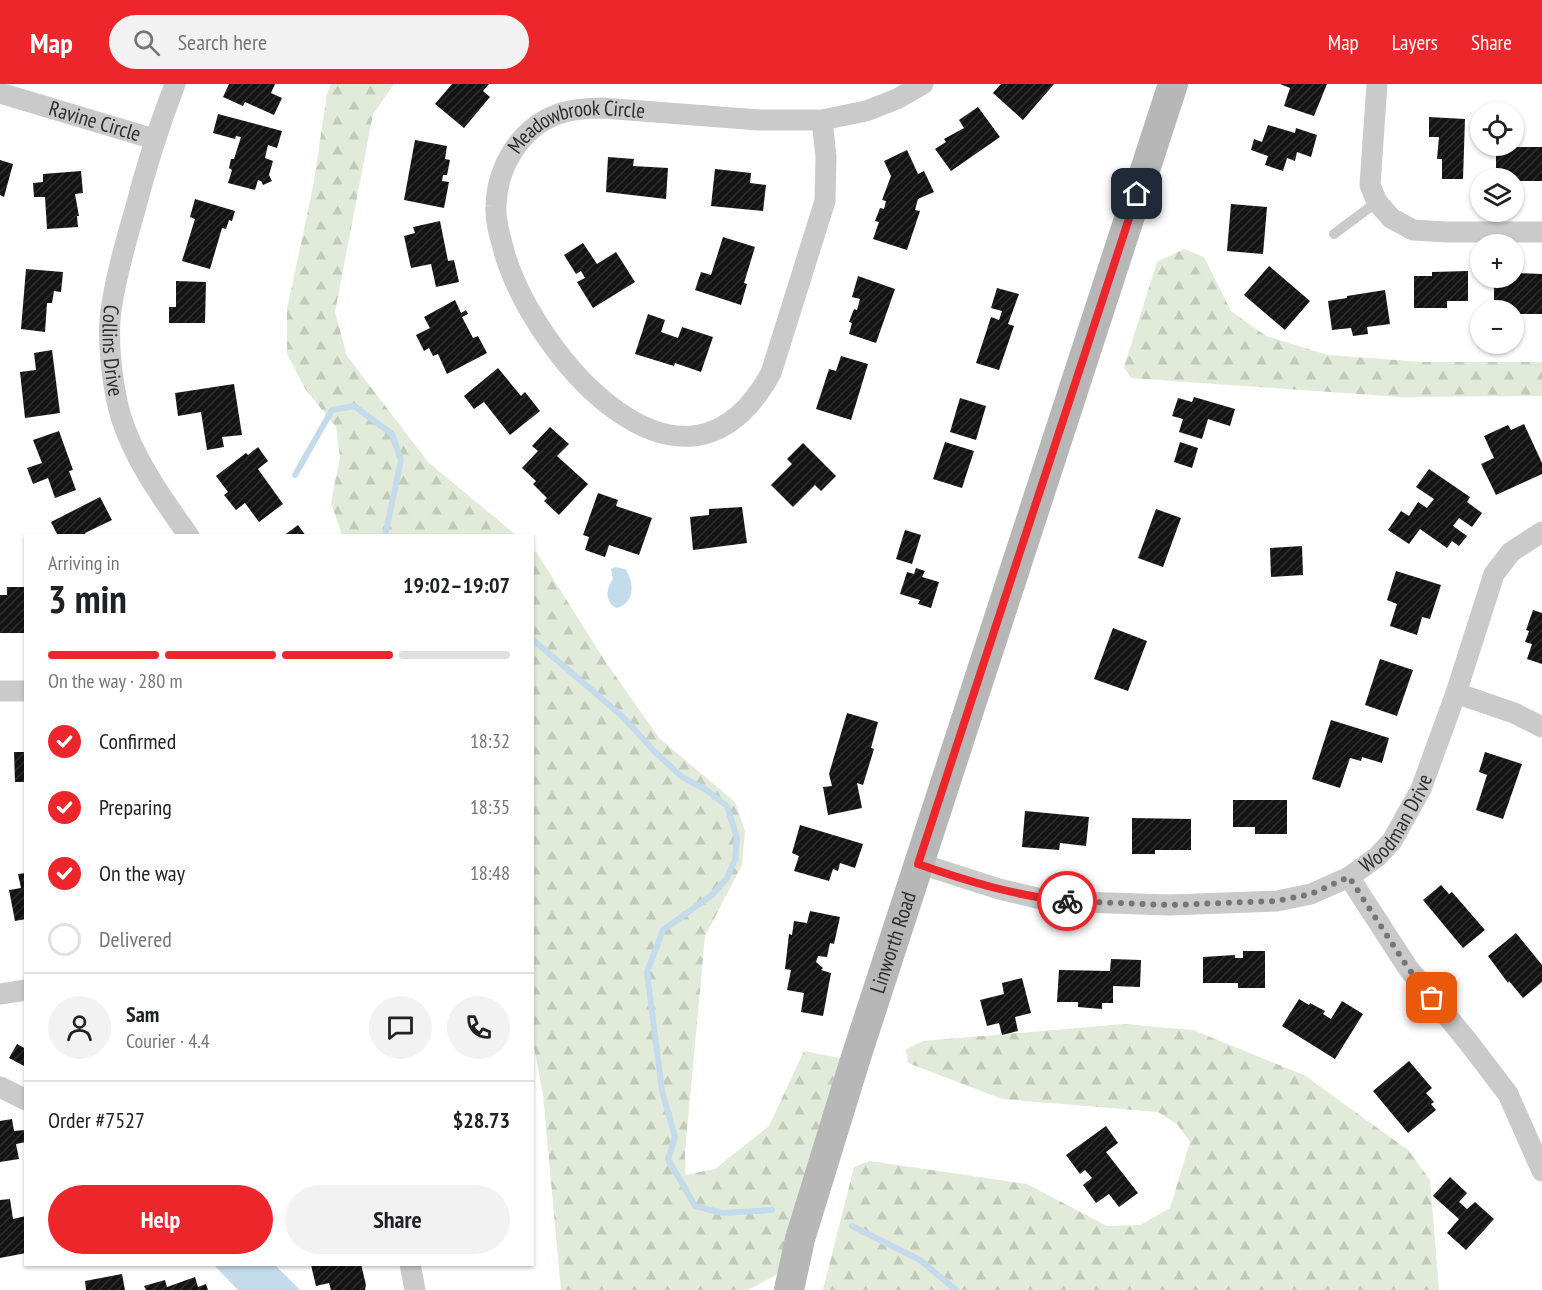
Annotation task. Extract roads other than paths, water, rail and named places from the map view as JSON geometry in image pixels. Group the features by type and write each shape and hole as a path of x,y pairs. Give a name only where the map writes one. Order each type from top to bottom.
{"main road":[{"name":"Linworth Road","path":"789,1290 800,1239 918,864 1173,84"}],"street":[{"name":"Collins Drive","path":"175,84 154,139 123,254 111,306 110,358 121,416 139,461 154,487 188,534"},
{"name":"Meadowbrook Circle","path":"822,120 826,157 825,201 771,373 761,392 731,422 718,430 700,435 678,436 651,430 627,419 576,376 528,309 510,271 498,231 496,207 499,183 507,160 521,140 537,125 558,114 581,109 603,108 759,120 822,120 866,111 897,99 923,84"},
{"path":"1377,84 1370,185 1377,202 1390,218 1413,230 1542,232"},
{"name":"Ravine Circle","path":"0,93 154,139"},
{"name":"Woodman Drive","path":"918,864 999,890 1037,898 1169,905 1276,901 1311,894 1349,877 1377,857 1392,841 1421,789 1456,693 1494,574 1511,552 1542,532"},
{"path":"0,691 24,691"},
{"path":"1456,693 1514,713 1542,727"},
{"path":"1349,877 1408,968 1470,1043 1508,1094 1542,1171"},
{"path":"0,994 24,990"},
{"path":"0,1087 24,1099"},
{"path":"410,1266 416,1290"}],"lane":[{"path":"1334,234 1377,202"}],"water":[{"path":"616,567 625,569 632,586 627,602 616,608 609,602 607,594 613,579 611,569"},
{"path":"215,1266 276,1266 300,1290 238,1290"}],"waterway":[{"path":"295,475 332,410 354,406 392,434 401,460 385,534"},
{"path":"534,641 622,716 682,777 705,789 727,806 737,838 735,860 727,878 712,895 663,930 647,972 662,1091 675,1137 668,1159 695,1206 722,1213 772,1210"},
{"path":"852,1226 920,1260 956,1290"}]}
